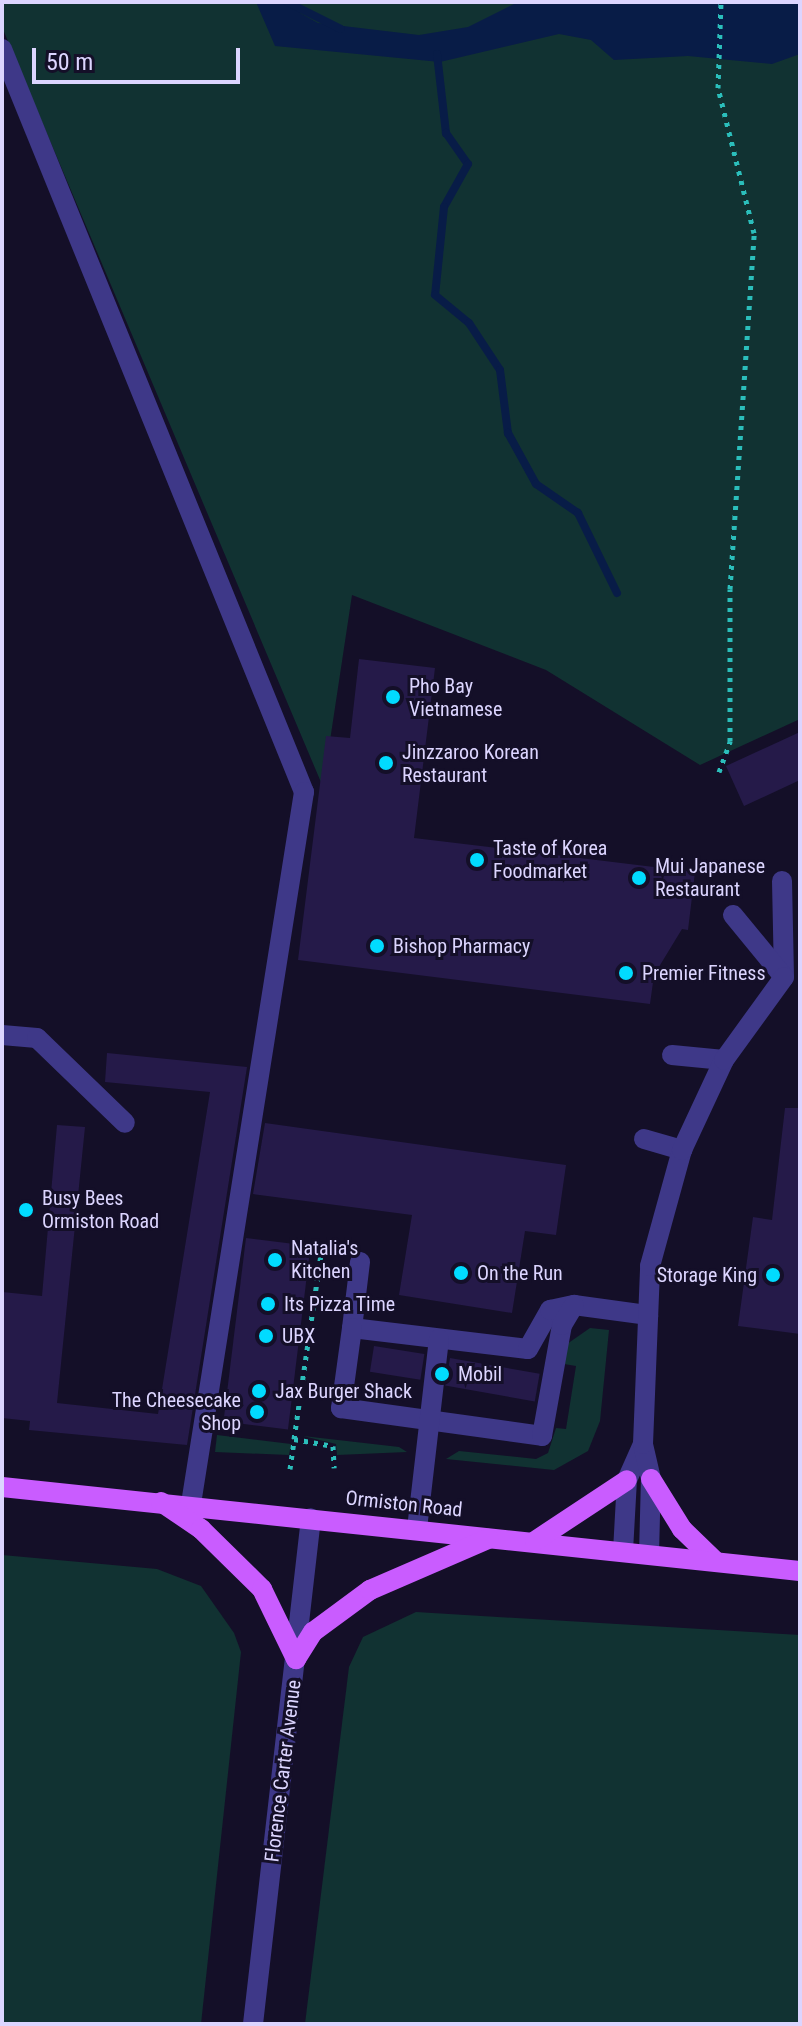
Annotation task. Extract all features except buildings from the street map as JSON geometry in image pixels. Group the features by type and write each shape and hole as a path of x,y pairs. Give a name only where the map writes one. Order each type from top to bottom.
{"main road":[{"path":"651,1479 682,1529 715,1561"},
{"path":"535,1541 627,1480"},
{"name":"Ormiston Road","path":"2,1487 191,1504 800,1571"},
{"path":"159,1501 201,1529 262,1589 296,1659"},
{"path":"296,1659 313,1632 370,1590 492,1537"}],"street":[{"path":"2,49 304,792 191,1504"},
{"path":"649,1554 651,1479 643,1444 650,1266 682,1150 724,1060 792,976 782,881"},
{"path":"733,915 792,976"},
{"path":"2,1035 37,1038 125,1123"},
{"path":"672,1055 724,1060"},
{"path":"644,1139 682,1150"},
{"path":"360,1262 341,1408 532,1436 547,1430 562,1325 574,1305"},
{"path":"352,1328 528,1349 550,1310 574,1305 648,1315"},
{"path":"417,1529 439,1339"},
{"path":"623,1551 627,1480 643,1444"},
{"name":"Florence Carter Avenue","path":"253,2024 311,1518"}],"path":[{"path":"719,772 730,741 730,589 754,233 717,58 721,2"},
{"path":"290,1469 321,1254"},
{"path":"294,1439 333,1446 334,1468"}],"green space":[{"path":"2,2 800,2 800,719 700,765 546,670 352,595 323,787 2,27"},
{"path":"590,1328 609,1330 600,1421 588,1451 554,1470 446,1459 459,1451 536,1459 548,1453 556,1428 566,1429 576,1366 564,1364 567,1344"},
{"path":"217,1435 291,1444 289,1455 215,1452"},
{"path":"303,1436 399,1447 407,1452 337,1455 336,1444"},
{"path":"2,1555 157,1569 201,1586 234,1633 241,1652 201,2024 2,2024"},
{"path":"416,1612 800,1635 800,2024 305,2024 349,1667 363,1637"}],"water":[{"path":"256,2 298,2 300,13 318,23 419,35 468,27 518,2 800,2 800,54 772,64 688,56 614,60 591,40 559,34 440,62 275,46"}],"waterway":[{"path":"287,2 341,29"},
{"path":"437,54 446,133 468,164 444,207 435,295 469,323 500,370 508,433 536,484 578,513 617,593"}],"place":[{"name":"Pho Bay Vietnamese","path":"393,697"},
{"name":"Jinzzaroo Korean Restaurant","path":"386,763"},
{"name":"Taste of Korea Foodmarket","path":"477,860"},
{"name":"Mui Japanese Restaurant","path":"639,878"},
{"name":"Bishop Pharmacy","path":"377,946"},
{"name":"Premier Fitness","path":"626,973"},
{"name":"Busy Bees Ormiston Road","path":"26,1210"},
{"name":"Natalia's Kitchen","path":"275,1260"},
{"name":"On the Run","path":"461,1273"},
{"name":"Storage King","path":"773,1275"},
{"name":"Its Pizza Time","path":"268,1304"},
{"name":"UBX","path":"266,1336"},
{"name":"Mobil","path":"442,1374"},
{"name":"Jax Burger Shack","path":"259,1391"},
{"name":"The Cheesecake Shop","path":"257,1412"}]}
